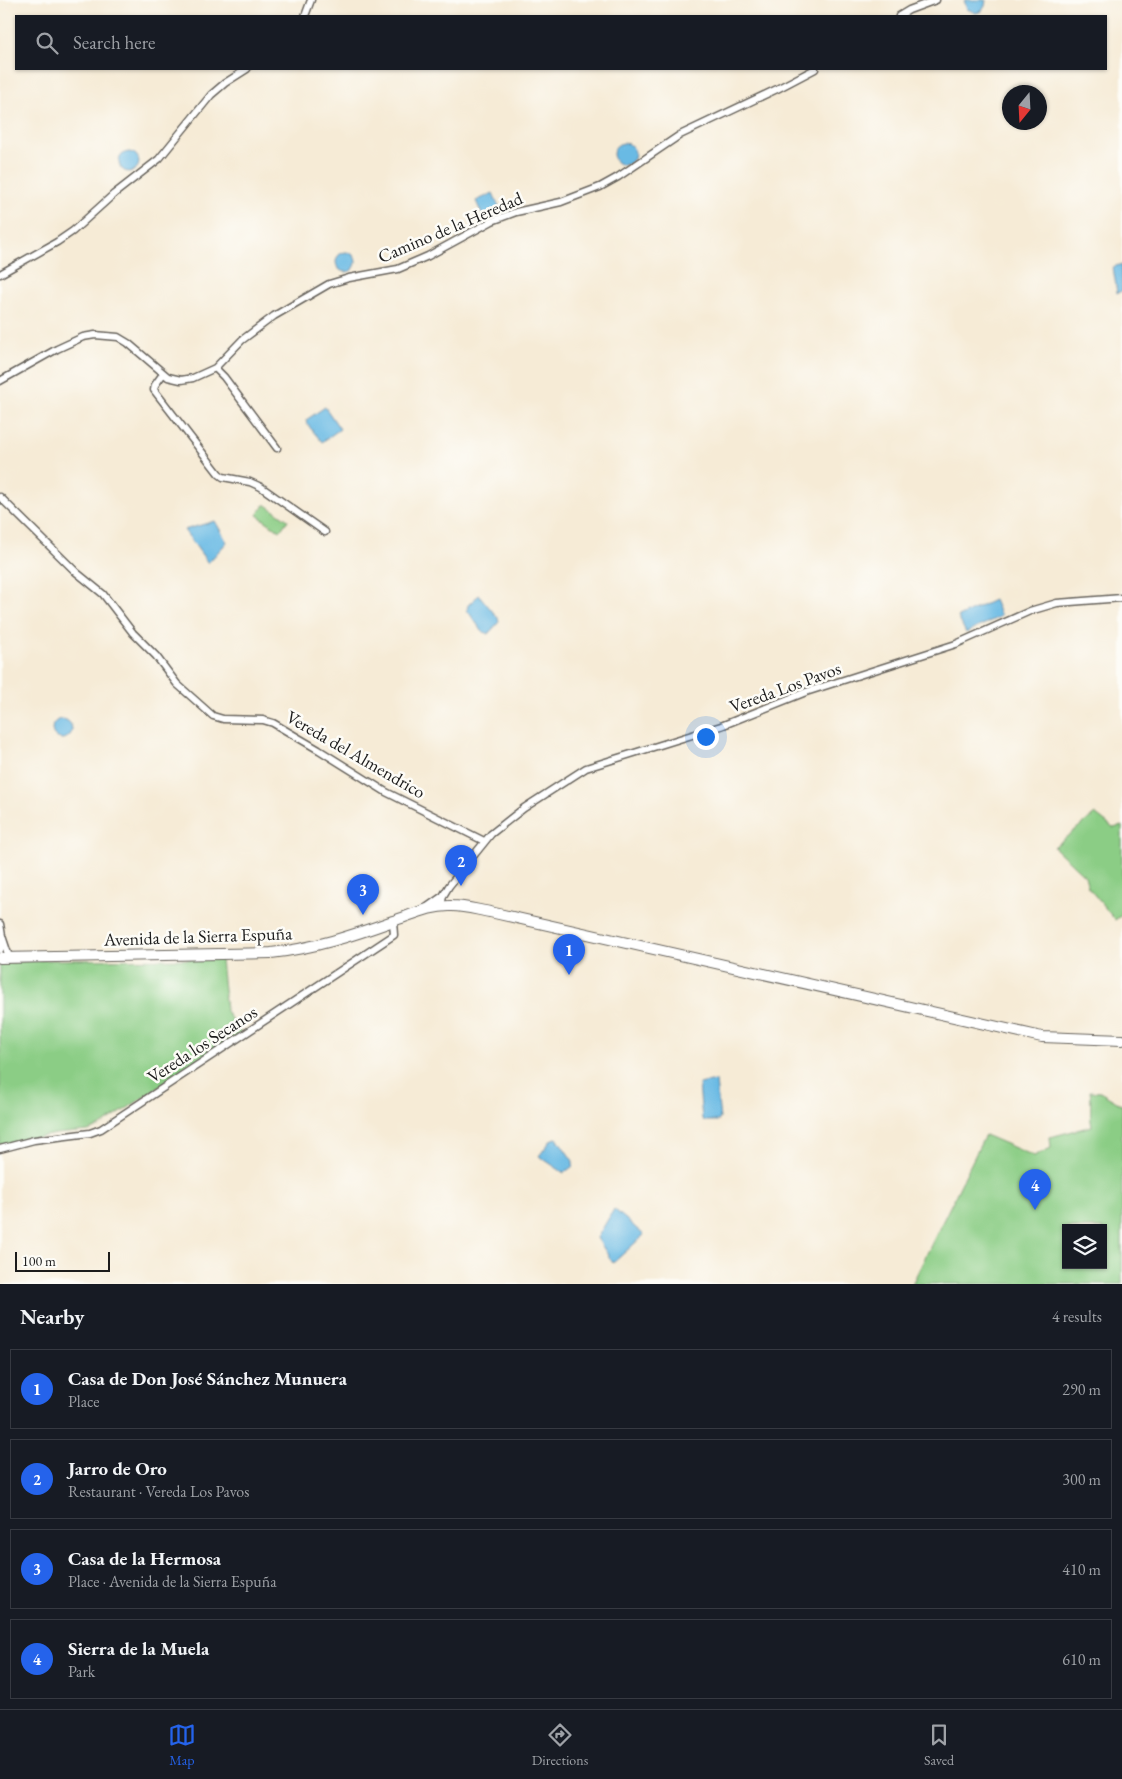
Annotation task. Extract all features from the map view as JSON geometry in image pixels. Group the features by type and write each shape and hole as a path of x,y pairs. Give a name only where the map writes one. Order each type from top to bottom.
{"main road":[{"name":"Avenida de la Sierra Espuña","path":"3,959 271,953 308,947 393,921 422,910 441,906 490,912 1042,1037 1122,1040"}],"street":[{"path":"305,15 311,0"},
{"path":"901,15 936,0"},
{"path":"0,274 73,231 114,194 159,159 211,95 245,70"},
{"name":"Camino de la Heredad","path":"163,374 176,380 186,380 215,368 242,340 256,329 274,316 329,284 398,269 428,256 489,223 508,215 560,202 600,187 680,135 813,70"},
{"path":"0,381 83,337 95,334 109,335 123,340 141,352 163,374 154,390 219,474 223,477 250,482 261,487 325,532"},
{"path":"215,368 224,377 277,448"},
{"name":"Vereda del Almendrico","path":"0,498 76,572 103,594 133,633 156,656 177,684 213,716 223,719 263,720 273,723 386,792 484,841"},
{"name":"Vereda Los Pavos","path":"443,896 484,841 524,808 586,768 721,726 806,692 908,661 956,644 1030,610 1057,603 1122,598"},
{"path":"441,906 443,896"},
{"path":"422,910 443,896"},
{"name":"Vereda los Secanos","path":"0,1149 34,1140 90,1133 101,1129 394,935 393,921"},
{"path":"0,924 3,959"},
{"path":"0,950 2,936"}],"green space":[{"path":"265,504 288,520 280,531 257,515"},
{"path":"1095,814 1113,828 1122,826 1122,915 1115,920 1088,887 1085,876 1054,847"},
{"path":"221,959 226,1011 241,1033 99,1127 88,1131 55,1134 0,1145 0,964 37,960"},
{"path":"1090,1091 1100,1092 1122,1105 1122,1284 912,1284 985,1135 1034,1156 1051,1148 1050,1137 1092,1126"}],"water":[{"path":"964,0 986,0 982,11 976,13 967,9"},
{"path":"620,143 628,143 635,150 635,158 628,165 620,165 613,158 613,150"},
{"path":"129,152 136,155 139,162 136,169 129,172 122,169 119,162 122,155"},
{"path":"493,193 501,211 484,219 476,201"},
{"path":"346,252 353,255 356,262 353,269 346,272 339,269 336,262 339,255"},
{"path":"1122,264 1122,291 1117,293 1113,267"},
{"path":"325,407 340,429 322,442 307,424 306,420"},
{"path":"215,521 227,542 208,563 184,530"},
{"path":"479,595 498,618 499,622 488,634 482,631 467,610 468,605"},
{"path":"994,600 1001,616 966,633 958,617"},
{"path":"58,719 66,719 72,725 72,733 66,739 58,739 52,733 52,725"},
{"path":"716,1081 720,1119 718,1121 704,1121 702,1119 699,1084"},
{"path":"557,1138 573,1161 573,1166 564,1173 539,1156 552,1139"},
{"path":"614,1209 644,1235 613,1263 597,1238"}],"place":[{"name":"Jarro de Oro","path":"461,886"},
{"name":"Casa de la Hermosa","path":"363,915"},
{"name":"Casa de Don José Sánchez Munuera","path":"569,975"},
{"name":"Sierra de la Muela","path":"1035,1210"}]}
